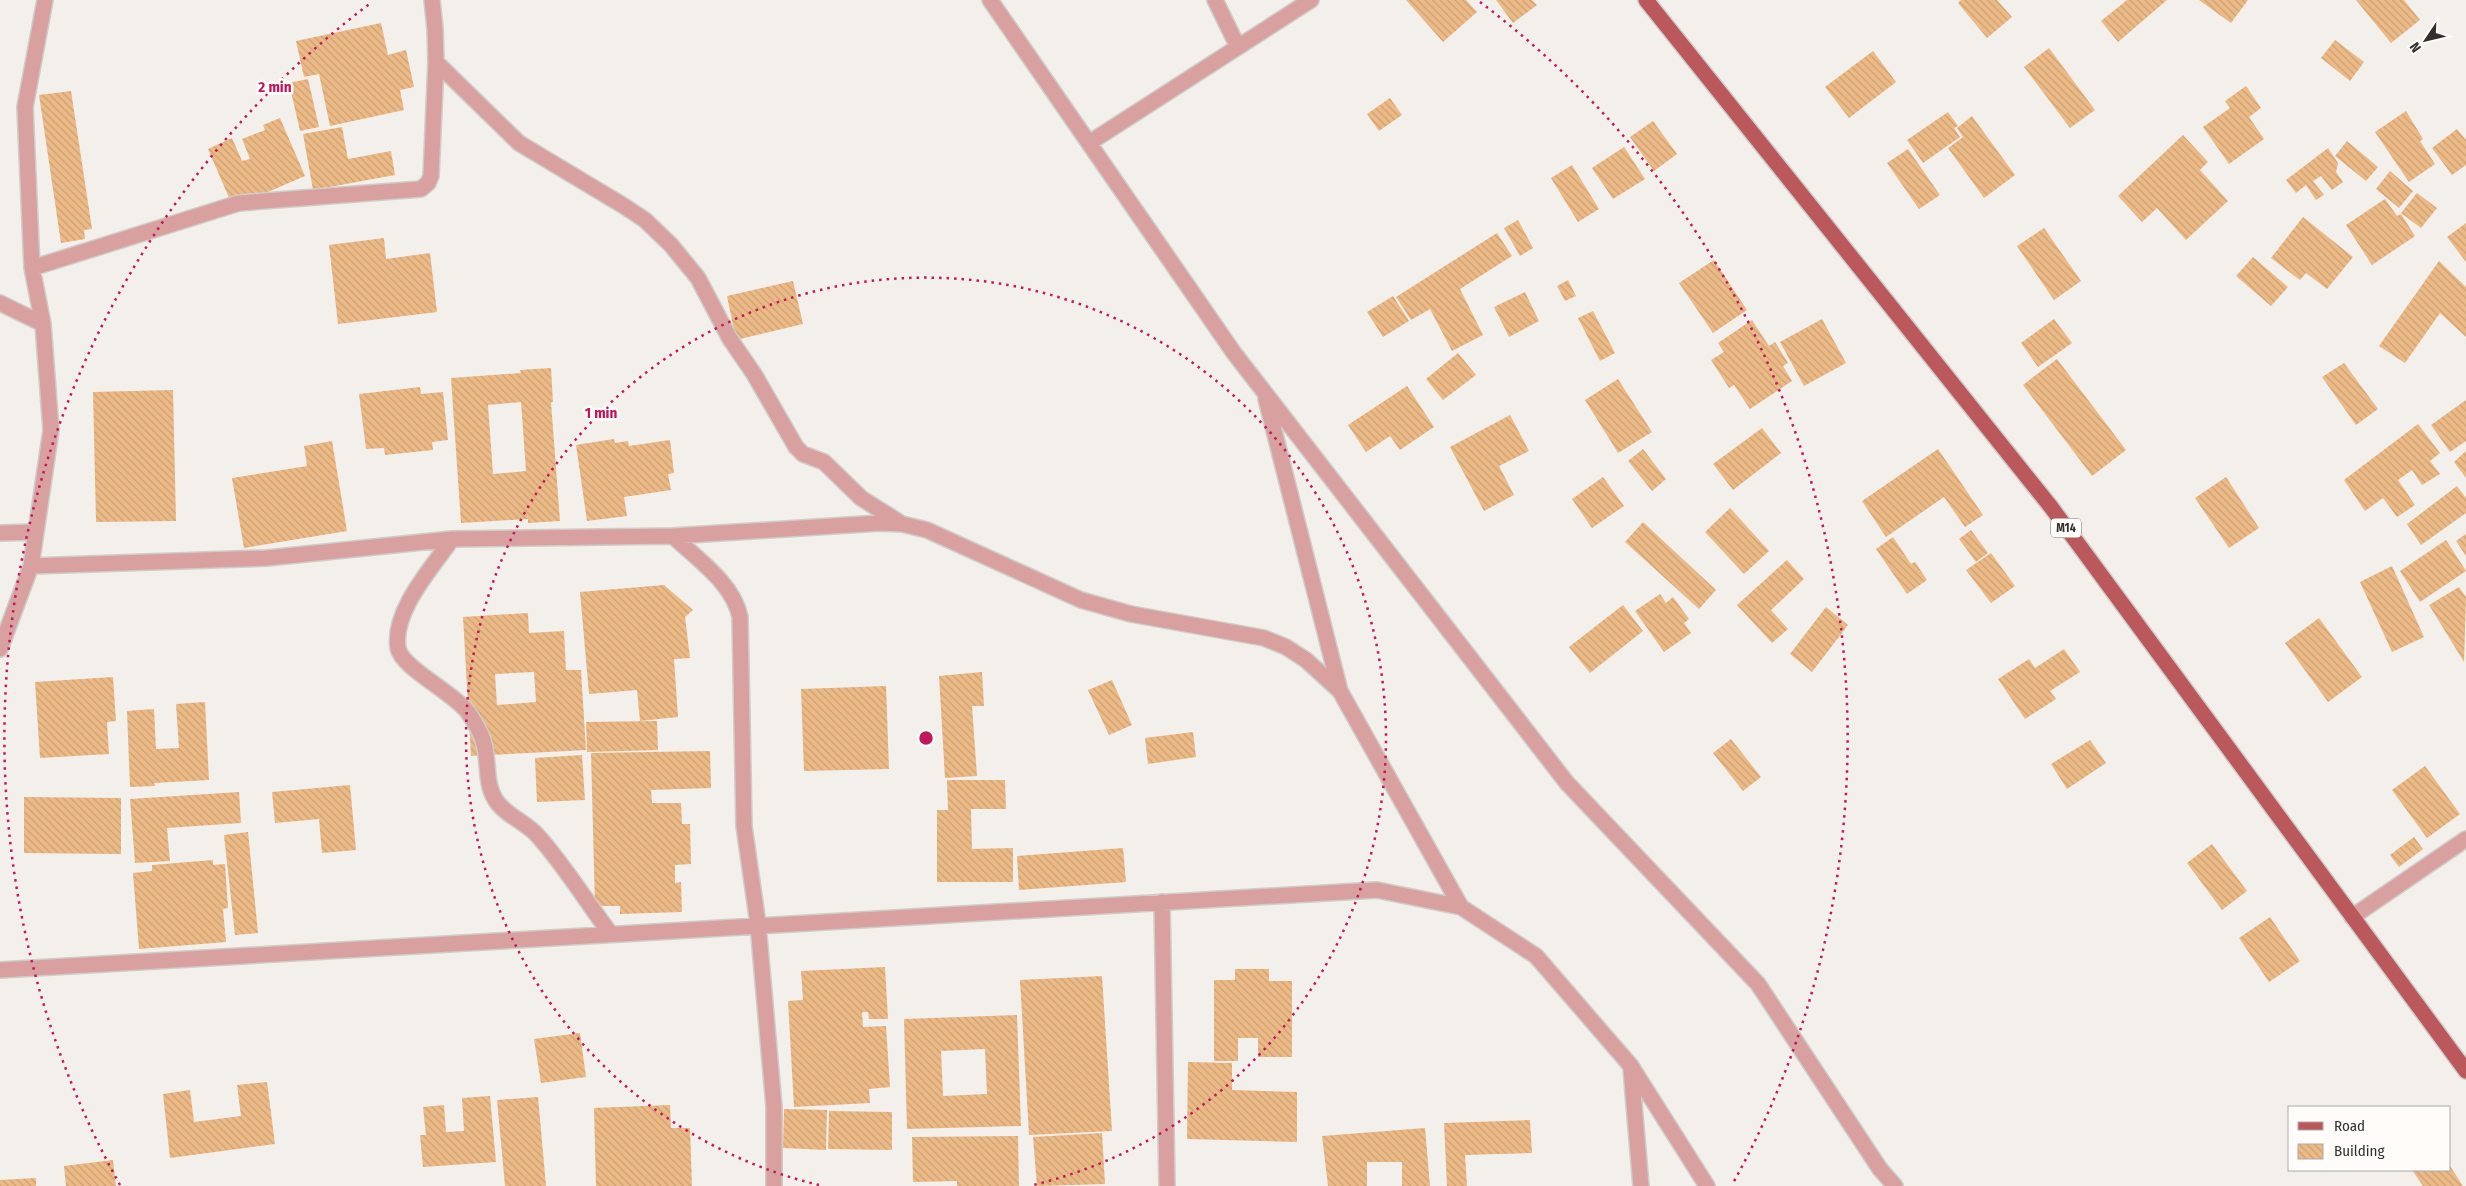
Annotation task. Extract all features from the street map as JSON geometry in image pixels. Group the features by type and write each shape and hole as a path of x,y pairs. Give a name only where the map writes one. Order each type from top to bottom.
{"main road":[{"name":"M14","path":"1646,0 2051,507 2466,1071"}],"street":[{"path":"0,649 31,566 50,430 43,324 32,268 25,107 45,0"},
{"path":"32,268 239,203 421,188 428,183 431,176 436,62 432,0"},
{"path":"990,0 1234,353 1567,783 1758,984 1880,1169 1895,1186"},
{"path":"1215,0 1238,47"},
{"path":"1089,143 1311,0"},
{"path":"436,62 519,143 645,220 671,245 698,278 730,339 747,362 796,447 803,454 824,462 861,498 902,524"},
{"path":"0,303 43,324"},
{"path":"1265,393 1340,691 1461,907"},
{"path":"31,566 267,558 452,539 673,536 880,523 902,524 927,530 1081,600 1131,614 1264,638 1286,647 1306,660 1340,691"},
{"path":"0,533 36,532"},
{"path":"673,536 723,584 737,603 740,617 744,826 758,924 774,1107 774,1186"},
{"path":"452,539 404,609 398,630 400,655 408,664 454,697 468,712 484,743 491,793 496,802 524,822 538,836 610,933"},
{"path":"2352,917 2466,839"},
{"path":"0,970 758,924 1377,890 1461,907 1536,956 1631,1066 1707,1186"},
{"path":"1162,902 1167,1186"},
{"path":"1631,1066 1641,1186"}],"building":[{"path":"1406,0 1466,0 1477,12 1443,42"},
{"path":"1496,0 1532,0 1537,5 1513,23"},
{"path":"1961,0 1997,0 2012,17 1987,38 1958,3"},
{"path":"2127,0 2167,0 2118,42 2101,21"},
{"path":"2199,0 2248,0 2231,23"},
{"path":"2356,0 2404,0 2420,20 2391,43"},
{"path":"381,23 388,55 406,50 414,87 400,90 404,110 330,126 319,74 304,77 296,41"},
{"path":"2335,40 2364,62 2350,81 2321,58"},
{"path":"2049,48 2095,110 2070,128 2024,67"},
{"path":"1873,51 1896,82 1849,118 1825,87"},
{"path":"308,79 319,127 300,131 289,83"},
{"path":"2246,86 2261,108 2249,117 2264,139 2229,164 2203,127 2230,108 2225,101"},
{"path":"71,91 92,229 84,230 85,239 61,243 39,95"},
{"path":"1390,98 1402,115 1379,131 1367,114"},
{"path":"2406,111 2423,139 2420,141 2435,164 2409,182 2375,132"},
{"path":"1948,112 1958,126 1954,128 1960,137 1923,163 1907,140"},
{"path":"1972,116 2015,175 1984,198 1948,148 1963,137 1957,128"},
{"path":"280,118 305,176 233,207 208,149 232,138 242,161 250,159 242,139 265,130 263,125"},
{"path":"1653,121 1677,154 1654,171 1630,137"},
{"path":"342,127 348,159 391,151 395,175 313,190 303,134"},
{"path":"2457,129 2466,140 2466,165 2452,175 2432,148"},
{"path":"2183,135 2208,162 2200,170 2228,201 2186,240 2157,208 2142,222 2118,196"},
{"path":"2347,141 2378,167 2366,181 2335,156"},
{"path":"1624,147 1645,179 1613,199 1592,168"},
{"path":"2328,148 2338,163 2336,172 2343,182 2332,190 2321,176 2313,181 2324,195 2316,200 2306,185 2296,193 2286,180"},
{"path":"1908,149 1940,195 1919,209 1887,163"},
{"path":"1572,165 1599,209 1578,222 1551,178"},
{"path":"2390,171 2413,191 2399,208 2376,189"},
{"path":"2417,193 2437,208 2421,228 2401,213"},
{"path":"2385,199 2397,216 2401,214 2415,236 2372,265 2346,225"},
{"path":"2303,217 2353,257 2327,289 2306,273 2300,280 2271,258"},
{"path":"1518,220 1533,248 1520,256 1504,228"},
{"path":"2466,223 2466,262 2447,237"},
{"path":"2044,228 2081,281 2054,300 2017,246"},
{"path":"1497,233 1512,256 1460,289 1483,335 1452,351 1430,309 1411,320 1396,297"},
{"path":"384,238 386,259 430,253 437,312 338,324 329,245"},
{"path":"2253,257 2288,287 2271,306 2236,276"},
{"path":"1714,260 1747,310 1713,333 1679,283"},
{"path":"2439,261 2466,287 2466,337 2440,313 2405,363 2379,346"},
{"path":"1568,280 1576,296 1565,301 1557,286"},
{"path":"793,281 803,324 736,340 727,296"},
{"path":"1525,292 1539,321 1509,337 1494,307"},
{"path":"1393,296 1409,321 1383,337 1367,312"},
{"path":"1593,311 1615,353 1600,361 1578,318"},
{"path":"1822,319 1846,363 1804,386 1780,342"},
{"path":"2054,319 2072,343 2038,367 2021,343"},
{"path":"1752,320 1769,346 1775,342 1788,363 1783,366 1792,381 1750,409 1734,385 1729,388 1711,360 1724,352 1718,343"},
{"path":"1458,353 1476,375 1443,400 1426,379"},
{"path":"2057,359 2126,450 2092,476 2023,385"},
{"path":"2344,363 2378,409 2356,425 2322,377"},
{"path":"551,368 553,402 551,402 560,521 528,523 528,519 461,523 451,378 521,373 520,370","holes":["521,402 526,471 493,474 488,405"]},
{"path":"1618,379 1652,432 1618,453 1585,400"},
{"path":"1407,386 1434,427 1400,450 1390,436 1366,452 1348,425"},
{"path":"420,387 421,394 443,392 448,440 432,442 433,450 385,455 384,448 366,449 359,394"},
{"path":"173,390 176,521 96,522 93,392"},
{"path":"2466,400 2466,441 2450,452 2431,425"},
{"path":"1510,415 1529,451 1499,466 1514,495 1484,511 1450,447"},
{"path":"2418,424 2440,453 2430,461 2440,474 2422,485 2412,470 2398,480 2415,505 2397,517 2383,498 2365,511 2344,480"},
{"path":"1762,428 1781,453 1733,490 1713,464"},
{"path":"614,439 615,443 628,441 629,446 670,440 674,473 668,474 671,490 624,497 627,516 587,521 576,445"},
{"path":"332,441 347,531 244,548 232,478 307,466 304,446"},
{"path":"1643,449 1666,479 1652,491 1628,461"},
{"path":"1938,449 1983,515 1965,527 1944,497 1886,537 1862,501"},
{"path":"2466,451 2466,478 2454,462"},
{"path":"1603,477 1624,506 1592,528 1572,499"},
{"path":"2226,477 2259,528 2229,548 2195,498"},
{"path":"2457,486 2466,498 2466,513 2421,545 2407,524"},
{"path":"1730,508 1769,551 1744,574 1705,532"},
{"path":"1643,522 1716,590 1699,609 1625,542"},
{"path":"1971,530 1988,553 1976,562 1959,539"},
{"path":"2466,534 2466,556 2456,541"},
{"path":"1893,537 1911,564 1915,562 1927,580 1907,594 1876,549"},
{"path":"2446,540 2466,571 2420,602 2400,571"},
{"path":"1991,553 2015,586 1991,603 1966,570"},
{"path":"1787,560 1804,579 1771,610 1788,629 1772,643 1737,605"},
{"path":"2392,566 2424,637 2392,652 2360,582"},
{"path":"664,585 693,610 685,617 690,658 674,659 678,717 640,721 637,690 589,694 580,592"},
{"path":"2459,587 2466,597 2464,662 2429,605"},
{"path":"1660,594 1666,603 1673,597 1689,619 1684,623 1691,633 1664,652 1635,611"},
{"path":"1623,605 1643,631 1590,673 1569,647"},
{"path":"1826,607 1848,625 1812,672 1790,654"},
{"path":"528,613 529,633 564,631 566,670 581,670 586,750 471,756 463,617","holes":["534,672 536,702 497,705 495,674"]},
{"path":"2319,618 2362,677 2328,702 2285,643"},
{"path":"2064,649 2080,672 2050,691 2056,699 2025,719 1998,679 2029,659 2035,668"},
{"path":"982,672 984,706 972,706 977,776 945,778 939,676"},
{"path":"113,677 116,721 107,722 109,754 40,758 35,682"},
{"path":"1112,680 1132,725 1109,735 1088,690"},
{"path":"886,686 889,769 804,771 801,689"},
{"path":"205,702 209,780 154,783 155,786 130,787 127,711 154,709 156,749 179,748 176,704"},
{"path":"657,721 658,750 587,752 586,722"},
{"path":"1193,732 1196,757 1148,764 1145,738"},
{"path":"1731,739 1761,777 1743,791 1713,753"},
{"path":"2090,740 2106,763 2067,789 2051,764"},
{"path":"710,751 711,788 651,790 652,803 681,803 682,824 690,824 691,864 675,865 675,883 681,882 682,912 620,914 620,906 595,906 591,753"},
{"path":"582,755 585,800 537,802 535,758"},
{"path":"2425,766 2460,814 2427,838 2392,790"},
{"path":"947,780 1005,780 1006,809 971,809 972,849 1013,848 1013,882 937,882 937,810 948,810"},
{"path":"350,785 356,850 322,853 319,819 275,823 272,792"},
{"path":"239,792 241,823 167,828 170,861 135,863 130,799"},
{"path":"24,797 121,798 121,854 24,853"},
{"path":"248,832 258,933 235,935 224,835"},
{"path":"2414,837 2423,849 2399,867 2390,855"},
{"path":"2212,844 2247,891 2222,910 2187,863"},
{"path":"1123,848 1126,882 1019,890 1017,856"},
{"path":"213,860 213,865 225,864 228,908 223,909 226,942 139,949 133,873 152,871 152,865"},
{"path":"2270,917 2300,961 2269,982 2239,938"},
{"path":"885,967 888,1019 869,1019 868,1012 862,1012 863,1027 886,1026 890,1087 869,1089 870,1103 794,1107 788,1001 803,1000 801,971"},
{"path":"1235,969 1269,969 1269,981 1292,981 1292,1057 1258,1057 1258,1038 1238,1038 1238,1061 1214,1061 1214,980 1235,980"},
{"path":"1102,976 1112,1131 1029,1135 1020,980"},
{"path":"1017,1015 1021,1126 907,1129 904,1019","holes":["985,1049 987,1094 943,1096 941,1051"]},
{"path":"580,1033 586,1077 541,1083 534,1039"},
{"path":"1188,1062 1232,1063 1232,1090 1297,1092 1297,1142 1187,1139"},
{"path":"267,1082 275,1144 170,1158 163,1094 190,1090 194,1122 241,1116 237,1085"},
{"path":"490,1096 496,1162 423,1167 420,1135 426,1135 423,1107 444,1105 446,1132 464,1131 462,1098"},
{"path":"538,1097 546,1186 505,1186 497,1100"},
{"path":"670,1105 671,1128 690,1128 692,1186 596,1186 594,1108"},
{"path":"784,1109 827,1110 826,1150 783,1148"},
{"path":"829,1111 892,1112 892,1150 828,1149"},
{"path":"1530,1120 1532,1153 1465,1155 1467,1186 1447,1186 1444,1123"},
{"path":"1425,1128 1430,1186 1402,1186 1402,1162 1367,1162 1367,1186 1328,1186 1322,1136"},
{"path":"1102,1133 1105,1184 1037,1186 1033,1137"},
{"path":"1018,1136 1019,1186 957,1186 957,1181 913,1182 912,1137"},
{"path":"113,1160 116,1186 66,1186 64,1166"},
{"path":"2451,1168 2463,1186 2423,1186 2413,1171 2451,1171"},
{"path":"36,1178 36,1186 0,1186 0,1180"}]}
